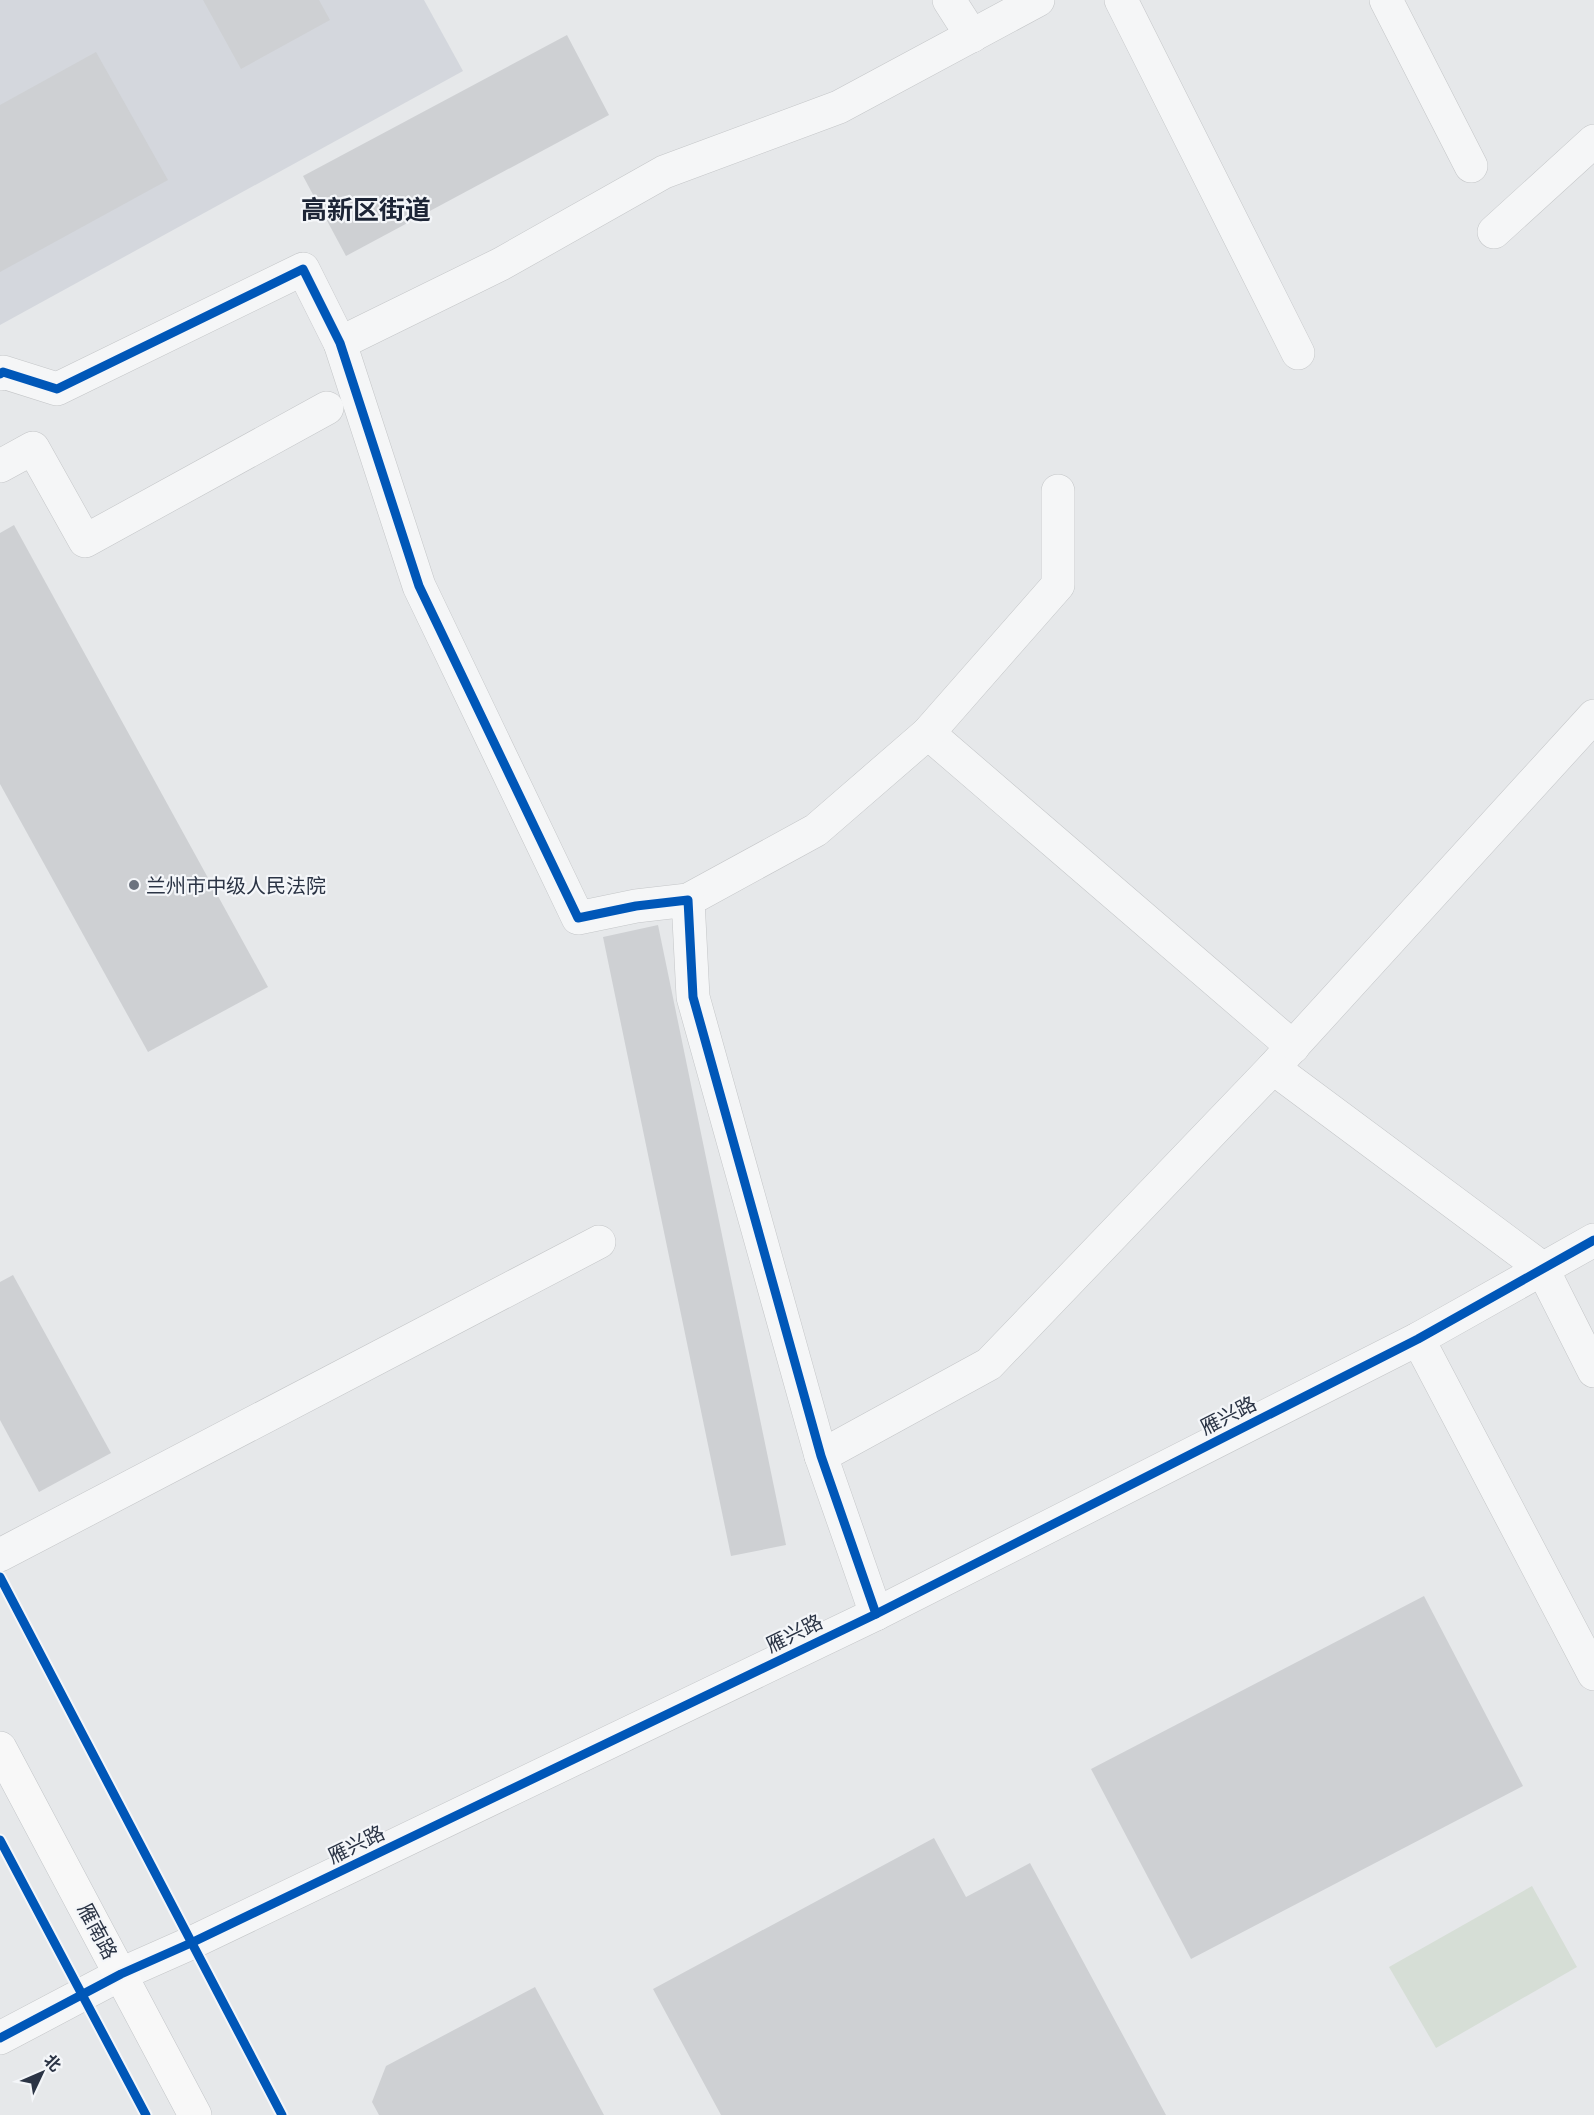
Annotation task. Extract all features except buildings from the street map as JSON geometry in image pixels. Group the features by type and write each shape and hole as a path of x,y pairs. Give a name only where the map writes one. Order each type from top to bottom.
{"main road":[{"name":"雁南路","path":"0,1748 195,2115"}],"street":[{"path":"949,0 972,36"},
{"path":"340,343 501,264 664,172 839,107 1038,0"},
{"path":"1121,0 1298,353"},
{"path":"1386,0 1471,166"},
{"path":"1494,232 1594,141"},
{"path":"0,374 3,372 57,389 303,269 340,343 419,586 578,918 636,906 688,900 816,830 928,733 1058,585 1058,491"},
{"path":"0,466 33,448 85,541 327,408"},
{"path":"821,1456 989,1364 1283,1058 1594,716"},
{"path":"928,733 1283,1058 1542,1268 1594,1371"},
{"path":"688,900 693,997 821,1456 876,1614"},
{"name":"雁兴路","path":"0,2038 121,1974 213,1933 876,1614 1418,1339 1594,1240"},
{"path":"0,1555 599,1242"},
{"path":"1418,1339 1594,1674"}],"shaded area":[{"path":"0,0 424,0 463,71 0,325"},
{"path":"1532,1886 1577,1967 1436,2048 1389,1967"}],"cycle path":[{"path":"0,374 3,372 57,389 303,269 340,343 419,586 578,918 636,906 688,900 693,997 821,1456 876,1614"},
{"path":"0,2038 121,1974 191,1943 876,1614 1418,1339 1594,1240"},
{"path":"0,1577 282,2115"},
{"path":"0,1840 146,2115"}],"place":[{"name":"兰州市中级人民法院","path":"134,885"}],"district":[{"name":"高新区街道","path":"366,209"}]}
